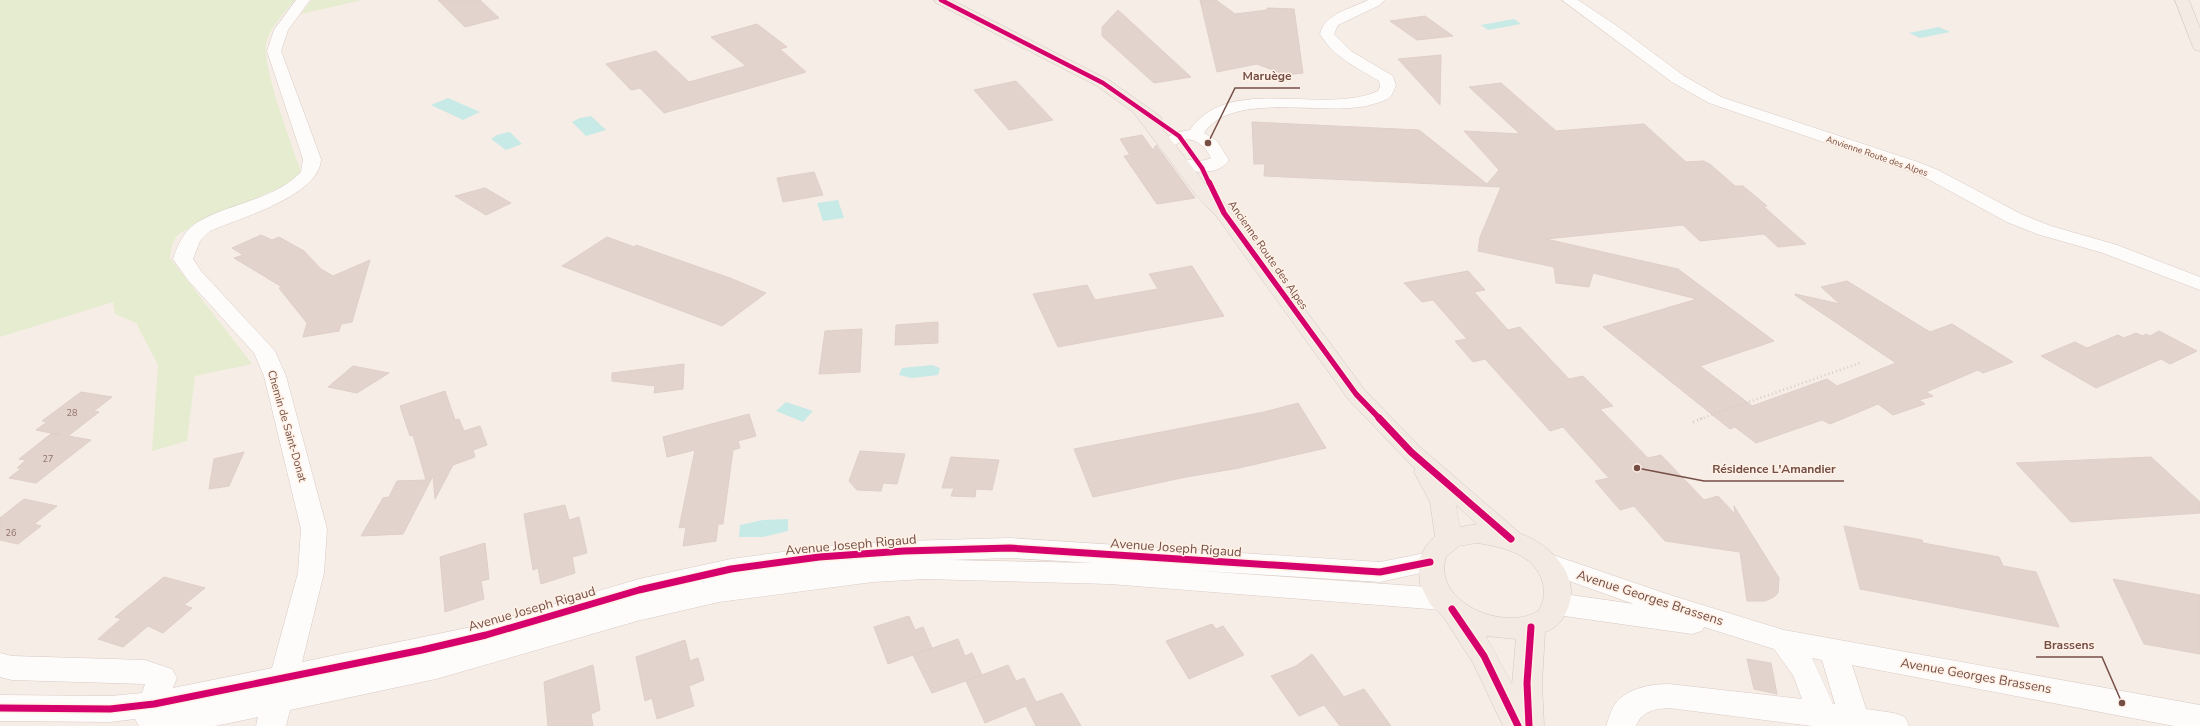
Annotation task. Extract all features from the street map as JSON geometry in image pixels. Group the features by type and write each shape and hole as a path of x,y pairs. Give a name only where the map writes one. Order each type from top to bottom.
{"main road":[{"name":"Ancienne Route des Alpes","path":"941,0 1103,83 1180,139 1202,168 1224,213"},
{"path":"2182,0 2200,47"},
{"name":"Ancienne Route des Alpes","path":"1180,139 1182,164 1201,190 1224,213 1356,394 1411,452 1510,539"},
{"name":"Ancienne Route des Alpes","path":"1411,452 1441,497 1449,540"},
{"path":"1447,604 1476,623 1483,625 1505,630 1531,626 1548,618 1557,604 1558,584 1547,563 1531,549 1510,539 1478,533 1449,540 1437,549 1430,562 1431,581 1447,604 1484,656 1518,726"},
{"path":"1529,726 1527,683 1531,626"}],"street":[{"name":"Chemin de Saint-Donat","path":"278,701 311,573 314,529 310,510 275,376 264,351 194,275 183,259 186,248 193,235 203,227 292,187 306,178 312,168 312,159 274,51 276,38 283,25 303,0"},
{"path":"1180,139 1198,127 1206,117 1236,106 1274,104 1351,104 1373,100 1384,94 1388,86 1387,79 1342,53 1332,45 1327,34 1330,24 1343,16 1368,7 1378,0"},
{"name":"Anvienne Route des Alpes","path":"1569,0 1612,29 1678,79 1715,100 1912,166 1932,174 2014,218 2044,230 2110,249 2200,284"},
{"path":"1182,164 1202,168"},
{"name":"Avenue Joseph Rigaud","path":"278,701 479,636 610,598 731,569 851,553 1010,548 1380,572 1430,562"},
{"name":"Avenue Georges Brassens","path":"1547,563 1669,605 1784,641 2200,718"},
{"path":"0,708 110,709 151,719 185,723 278,701 436,667 616,615 719,591 873,572 925,569 1110,574 1447,604"},
{"name":"Avenue Georges Brassens","path":"1557,604 1753,631"},
{"path":"1784,641 1805,670 1823,715"},
{"path":"1833,650 1855,721"},
{"path":"0,665 12,668 145,672 162,678 151,719"},
{"path":"1621,726 1626,711 1654,696 1669,696 1823,715 1894,726"},
{"path":"151,719 278,701"}],"path":[{"path":"1692,422 1860,363"}],"green space":[{"path":"0,0 295,0 269,34 266,51 272,83 300,169 300,174 294,181 182,232 176,237 172,245 170,258 252,364 195,376 187,441 152,451 158,365 136,323 115,314 113,302 0,337"},
{"path":"312,0 362,0 301,14"}],"water":[{"path":"1514,19 1521,24 1488,30 1481,25"},
{"path":"1939,27 1950,32 1920,38 1909,33"},
{"path":"448,98 480,112 463,120 431,105"},
{"path":"591,116 606,130 586,136 572,122 580,118"},
{"path":"510,132 522,144 506,150 491,139 497,135"},
{"path":"838,200 844,218 823,221 817,203"},
{"path":"932,365 940,368 938,375 912,378 899,375 902,368"},
{"path":"786,402 813,411 803,422 776,411"},
{"path":"788,519 788,531 763,537 739,537 740,525 763,520"}],"building":[{"path":"438,0 480,0 499,18 465,27"},
{"path":"1200,0 1216,0 1235,14 1267,10 1267,8 1294,9 1303,73 1286,75 1257,64 1217,72"},
{"path":"1118,10 1191,77 1154,83 1102,36 1102,27"},
{"path":"1425,16 1453,36 1417,40 1390,21"},
{"path":"757,24 787,47 780,49 806,72 664,113 640,88 631,90 606,64 656,51 689,82 746,66 711,37"},
{"path":"1441,55 1440,105 1398,59"},
{"path":"1016,81 1053,120 1009,130 974,90"},
{"path":"1501,83 1556,131 1644,124 1686,162 1704,161 1711,165 1735,186 1743,186 1767,206 1763,206 1806,244 1778,247 1764,234 1700,241 1683,225 1546,239 1678,269 1774,341 1700,366 1752,406 1827,379 1837,386 1896,363 1795,295 1840,304 1821,287 1847,281 1930,332 1952,324 2013,362 1983,373 1978,370 1926,392 1933,396 1919,400 1925,404 1893,415 1878,404 1830,424 1822,420 1756,443 1735,427 1730,429 1603,327 1697,299 1593,273 1589,287 1556,283 1554,267 1478,251 1480,237 1501,187 1264,176 1265,164 1254,164 1252,122 1419,130 1487,184 1499,170 1464,131 1520,134 1469,87"},
{"path":"1142,135 1153,150 1156,145 1195,198 1157,204 1124,156 1130,155 1120,139"},
{"path":"814,172 823,195 783,202 777,178"},
{"path":"485,188 511,203 486,215 455,196"},
{"path":"261,235 272,240 279,237 304,251 321,269 333,276 370,260 352,322 341,324 339,331 303,337 307,323 279,288 282,287 234,258 243,255 232,248"},
{"path":"607,237 634,247 636,245 730,278 766,293 722,326 562,266"},
{"path":"1192,266 1224,316 1058,347 1033,294 1087,285 1095,300 1158,289 1149,274"},
{"path":"1468,271 1485,290 1474,292 1508,330 1520,327 1569,379 1583,376 1613,406 1600,409 1648,458 1661,455 1704,500 1718,496 1735,514 1734,506 1779,578 1778,593 1774,597 1765,601 1747,601 1740,552 1665,541 1634,506 1620,510 1595,481 1609,478 1563,427 1550,431 1485,359 1473,362 1455,341 1467,339 1433,300 1422,302 1404,283"},
{"path":"938,322 938,343 895,345 896,325"},
{"path":"862,329 860,372 819,374 825,331"},
{"path":"2159,331 2197,351 2170,364 2161,359 2096,388 2041,356 2075,342 2087,348 2118,335 2124,338 2136,333 2143,336 2146,334 2150,336"},
{"path":"684,364 683,389 654,393 655,386 612,381 612,373"},
{"path":"353,366 389,373 357,393 328,387"},
{"path":"445,391 455,420 459,419 464,431 480,426 487,445 473,450 475,457 453,465 435,499 433,476 403,534 361,536 383,498 389,497 397,481 426,480 413,435 410,436 400,406"},
{"path":"81,392 112,397 94,411 99,412 68,436 91,440 36,483 9,478 22,468 17,468 26,460 19,459 52,433 36,430 47,422 42,421"},
{"path":"1298,403 1326,448 1239,468 1186,477 1093,497 1074,449 1264,412"},
{"path":"749,414 756,436 738,441 740,448 733,450 723,524 718,524 716,541 683,546 686,527 679,528 695,450 667,457 663,437"},
{"path":"860,451 905,454 897,484 883,483 881,491 857,490 849,481"},
{"path":"244,452 229,486 209,489 214,459"},
{"path":"951,457 999,460 992,490 976,489 975,497 951,496 954,488 942,488"},
{"path":"2151,457 2200,502 2200,513 2071,522 2016,463"},
{"path":"24,499 57,506 34,524 41,526 18,544 0,540 0,518"},
{"path":"565,505 569,520 579,517 587,553 572,557 575,573 541,584 538,568 533,570 524,514"},
{"path":"1844,526 1922,540 1923,543 1999,557 2003,566 2036,572 2059,627 1860,589"},
{"path":"485,543 489,579 481,581 484,599 445,612 440,557"},
{"path":"164,577 205,588 184,605 192,608 163,633 148,626 123,647 98,639 121,619 115,617"},
{"path":"2113,579 2200,595 2200,654 2144,644"},
{"path":"909,616 915,630 923,627 932,648 888,664 874,627"},
{"path":"1212,624 1216,629 1223,626 1244,655 1189,679 1166,641"},
{"path":"958,639 965,656 972,653 982,675 932,693 913,655"},
{"path":"685,640 690,661 698,658 704,680 689,686 694,706 657,719 652,698 645,701 636,657"},
{"path":"1312,654 1344,697 1364,689 1391,726 1340,726 1324,705 1299,716 1271,676 1296,666"},
{"path":"1747,659 1771,663 1777,694 1754,689"},
{"path":"593,665 600,710 591,714 593,726 548,726 544,682"},
{"path":"1008,665 1016,681 1024,678 1036,702 1062,693 1081,726 1036,726 1026,706 985,723 966,681"}],"cycle path":[{"path":"941,0 1103,83 1179,136 1202,168 1224,213 1356,394 1411,452 1511,539"},
{"path":"0,708 110,709 154,704 422,650 486,635 639,590 731,569 819,557 904,551 1010,548 1380,572 1430,562"},
{"path":"1452,609 1484,656 1518,726"},
{"path":"1529,726 1527,683 1531,627"}],"place":[{"name":"Maruège","path":"1208,143"},
{"name":"Résidence L'Amandier","path":"1637,468"},
{"name":"Brassens","path":"2122,703"}]}
